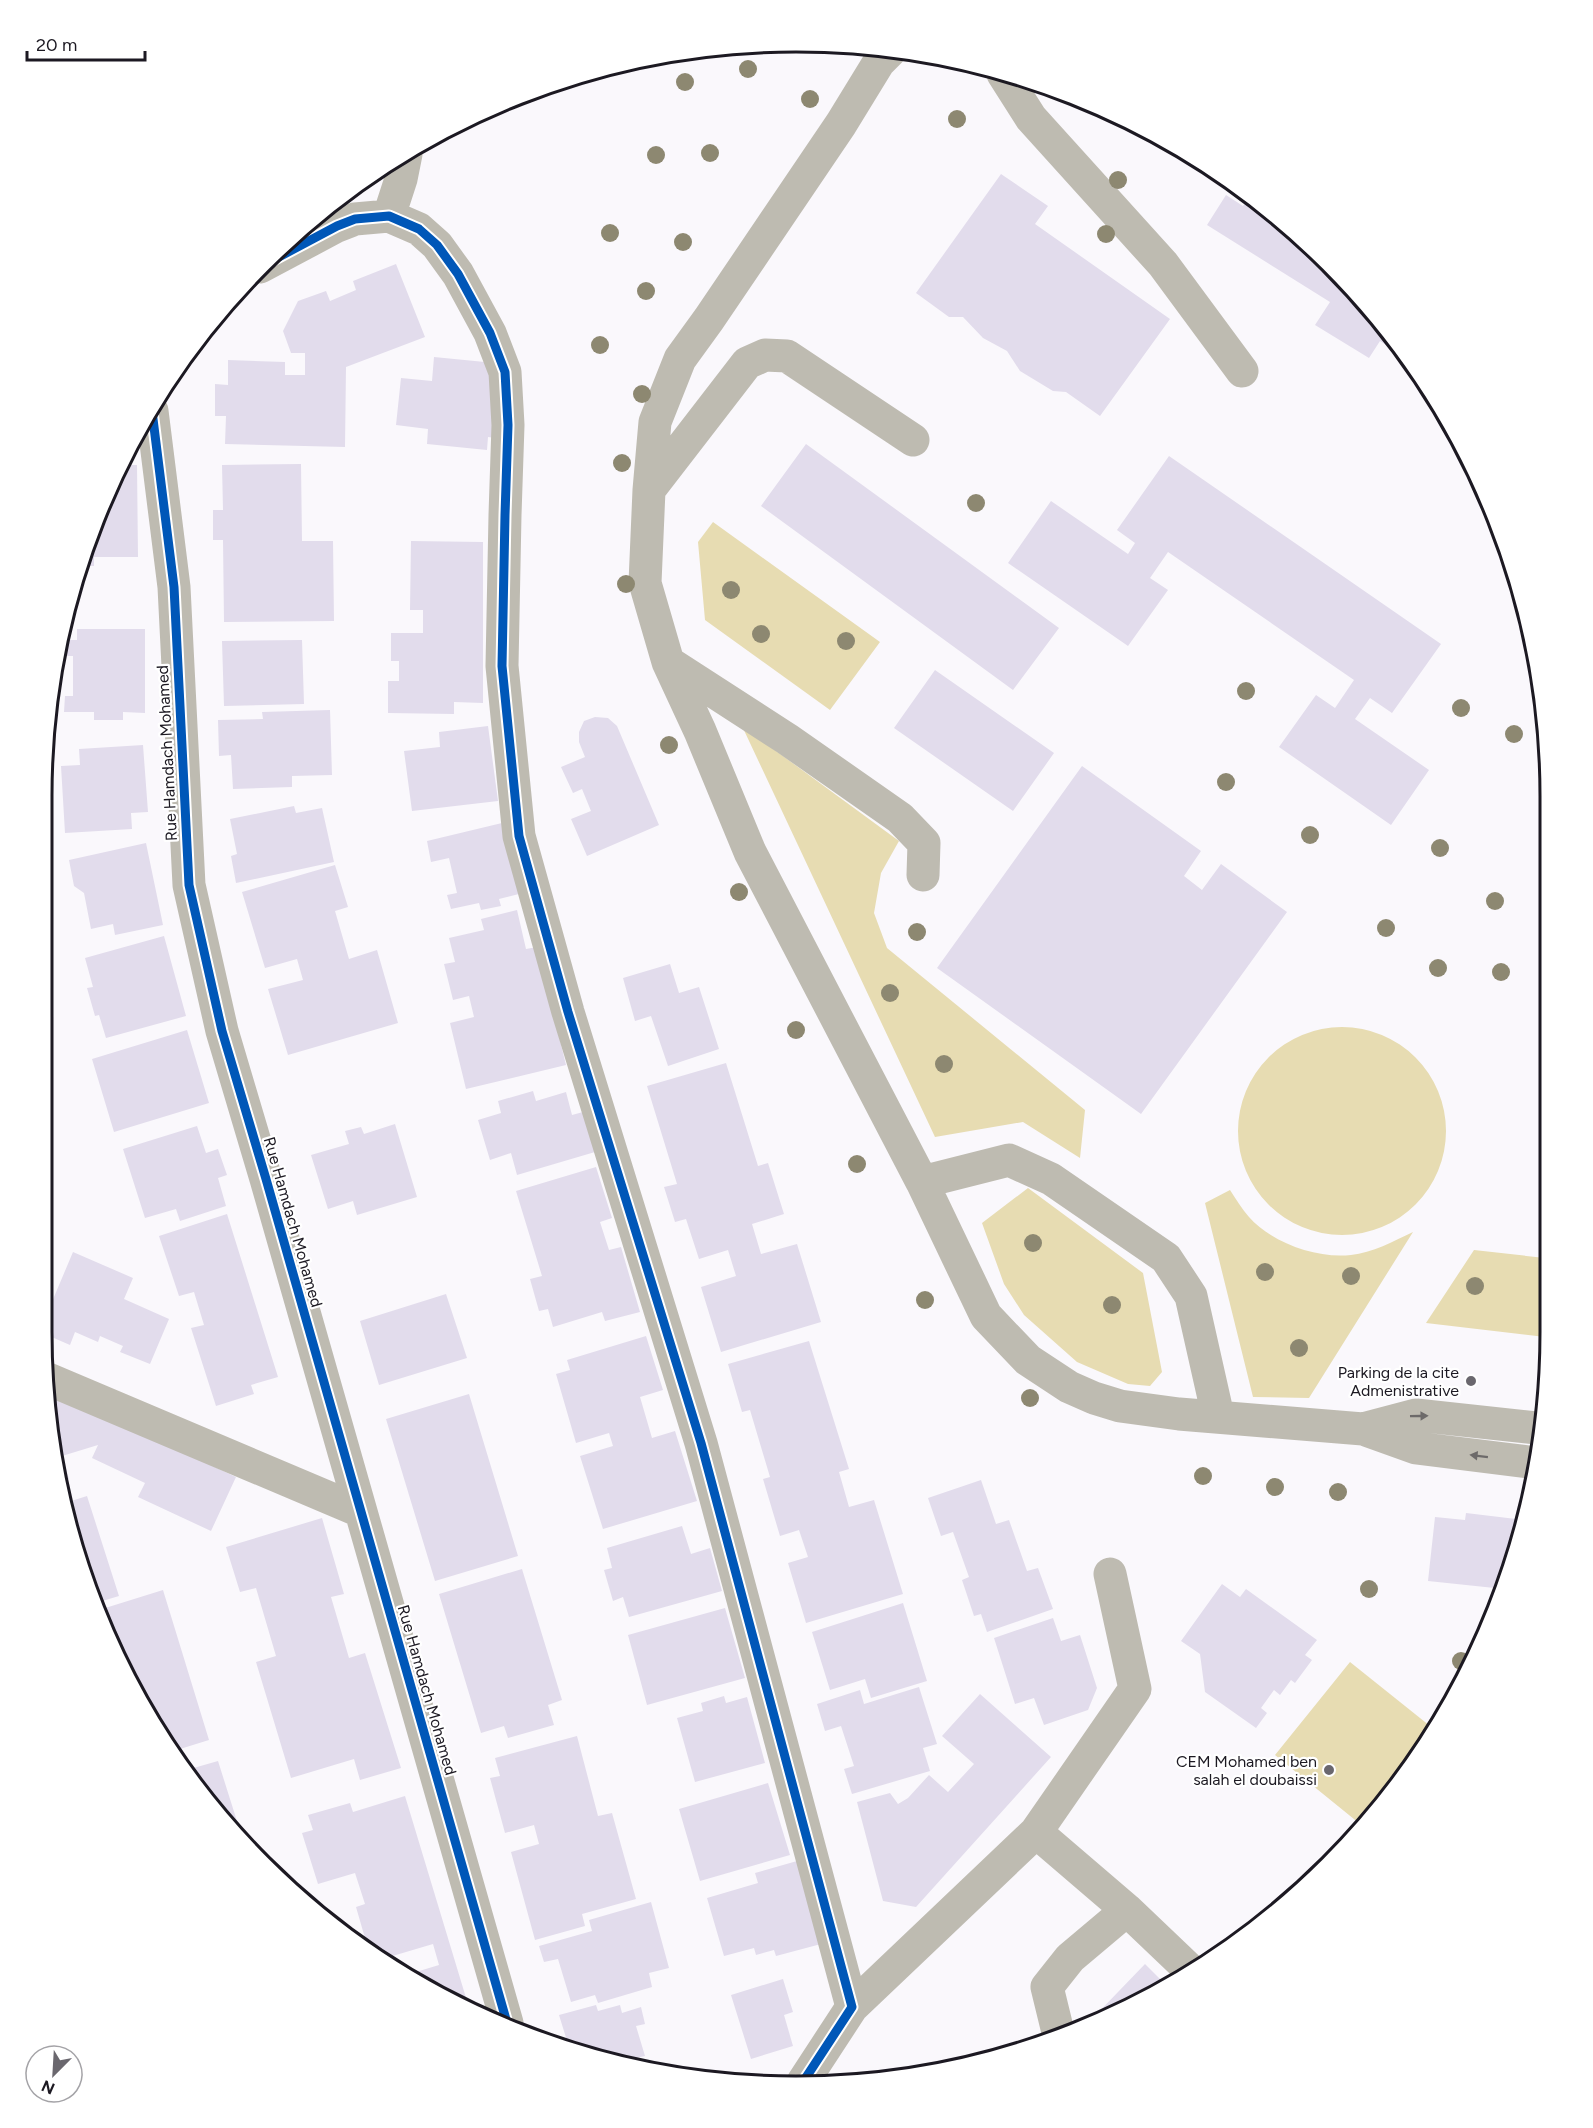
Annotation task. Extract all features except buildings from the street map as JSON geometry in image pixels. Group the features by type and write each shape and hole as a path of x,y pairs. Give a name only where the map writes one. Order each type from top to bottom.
{"street":[{"path":"883,58 834,134 680,359 655,422 645,583 668,662 700,731 750,852 922,1182 986,1316 1028,1360 1069,1387 1120,1406 1362,1429 1416,1448 1529,1462"},
{"path":"1009,84 1031,118 1162,264 1242,371"},
{"path":"389,216 404,165"},
{"path":"292,250 355,219 389,216 419,229 438,245 458,274 490,333 505,372 508,425 502,666 519,837 568,1012 701,1443 852,2007"},
{"path":"649,490 747,363 765,355 787,356 913,440"},
{"name":"Rue Hamdach Mohamed","path":"153,422 174,587 189,885 222,1031 505,2016"},
{"path":"668,662 787,739 900,818 924,843 923,875"},
{"path":"922,1182 1009,1160 1051,1179 1166,1258 1191,1296 1218,1416"},
{"path":"54,1382 360,1511"},
{"path":"1362,1429 1416,1414 1534,1428"},
{"path":"806,2076 852,2007 1036,1832 1135,1689 1110,1574"},
{"path":"1036,1832 1126,1910 1185,1965"},
{"path":"1057,2028 1047,1987 1070,1958 1126,1910"}],"shaded area":[{"path":"713,522 880,642 830,710 705,620 698,542"},
{"path":"742,726 899,841 881,873 874,913 887,948 1085,1110 1080,1158 1023,1122 935,1137"},
{"path":"1342,1027 1362,1029 1391,1039 1422,1065 1438,1091 1444,1111 1446,1131 1444,1151 1434,1180 1408,1211 1382,1227 1362,1233 1342,1235 1322,1233 1293,1223 1262,1197 1246,1171 1240,1151 1238,1131 1240,1111 1250,1082 1276,1051 1302,1035 1322,1029"},
{"path":"1028,1188 1143,1273 1162,1372 1150,1386 1128,1384 1077,1362 1024,1315 1004,1284 982,1223"},
{"path":"1230,1190 1246,1214 1259,1226 1282,1242 1310,1252 1338,1256 1359,1254 1413,1232 1309,1398 1253,1397 1205,1203"},
{"path":"1474,1250 1540,1257 1540,1336 1426,1323"},
{"path":"1350,1662 1428,1724 1387,1784 1357,1821 1275,1755"}],"cycle path":[{"path":"292,250 355,219 389,216 419,229 437,245 458,274 490,333 505,372 508,425 502,666 519,836 568,1012 701,1443 852,2007 807,2076"},
{"path":"153,422 174,587 189,885 222,1031 505,2016"}],"place":[{"name":"Parking de la cite Admenistrative","path":"1471,1381"},
{"name":"CEM Mohamed ben salah el doubaissi","path":"1329,1770"}]}
